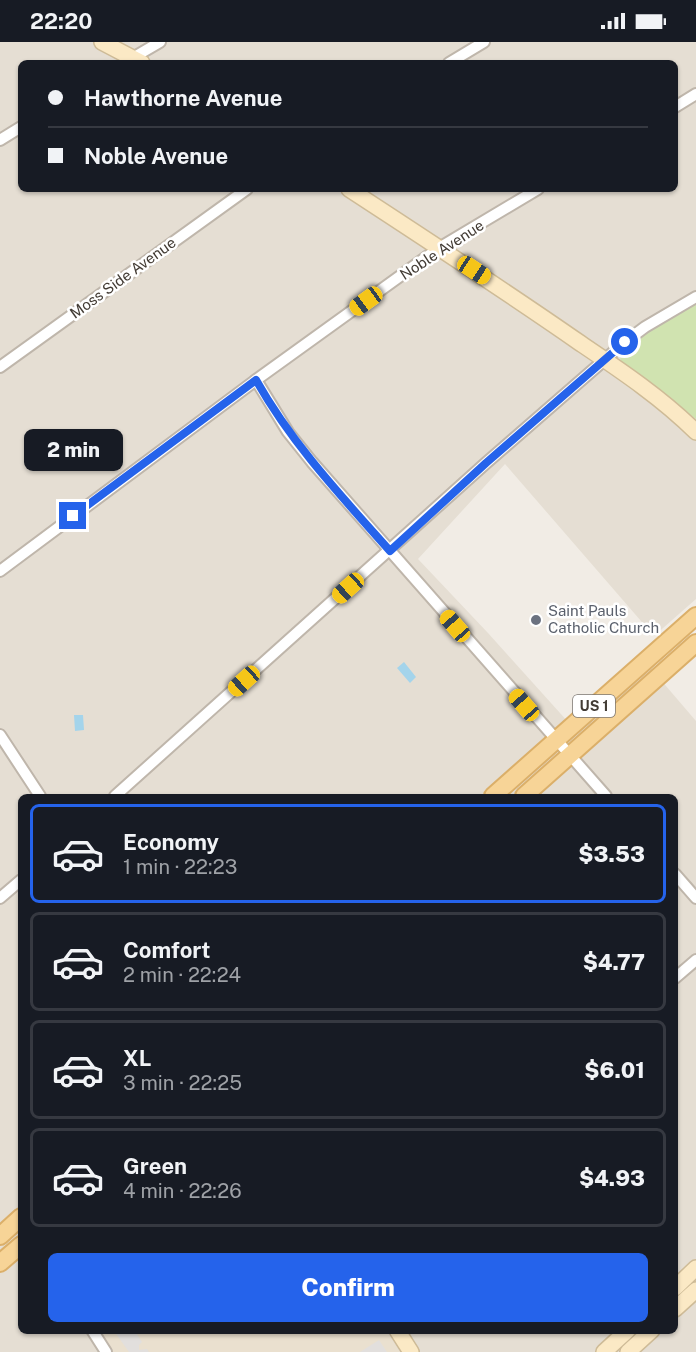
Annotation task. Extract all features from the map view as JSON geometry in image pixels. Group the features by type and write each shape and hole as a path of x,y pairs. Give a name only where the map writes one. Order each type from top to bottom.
{"main road":[{"name":"US 1","path":"495,794 696,616"},
{"name":"US 1","path":"526,794 696,643"},
{"path":"0,1236 18,1220"},
{"path":"0,1263 18,1248"}],"street":[{"path":"102,42 131,60"},
{"path":"134,60 160,42"},
{"path":"454,60 484,42"},
{"path":"678,105 696,94"},
{"path":"0,140 18,129"},
{"name":"Moss Side Avenue","path":"0,367 243,192"},
{"path":"354,192 508,292 605,360 672,410 696,432"},
{"name":"Noble Avenue","path":"0,571 256,380 440,248 533,192"},
{"path":"117,794 486,463 605,360 636,334 696,297"},
{"path":"256,380 272,409 300,447 604,794"},
{"path":"0,735 39,794"},
{"path":"678,877 696,898"},
{"path":"0,898 18,883"},
{"path":"678,975 696,960"},
{"path":"678,1285 696,1268"},
{"path":"678,1306 696,1290"},
{"path":"95,1334 106,1352"},
{"path":"400,1334 411,1352"},
{"path":"604,1352 624,1334"},
{"path":"628,1352 648,1334"}],"shaded area":[{"path":"0,42 696,42 696,599 654,636 505,464 418,559 569,723 642,658 696,721 696,1352 0,1352"},
{"path":"100,1334 388,1334 400,1352 112,1352"},
{"path":"116,1334 137,1334 142,1342 139,1350 147,1349 149,1352 129,1352"},
{"path":"379,1340 387,1352 360,1352"}],"green space":[{"path":"696,303 696,419 621,364 620,355 644,334"}],"water":[{"path":"404,662 416,677 410,683 397,668"},
{"path":"74,715 83,715 84,730 75,731"}],"place":[{"name":"Saint Pauls Catholic Church","path":"536,620"}],"route":[{"path":"73,516 256,380 288,432 390,551 486,463 625,342"}]}
